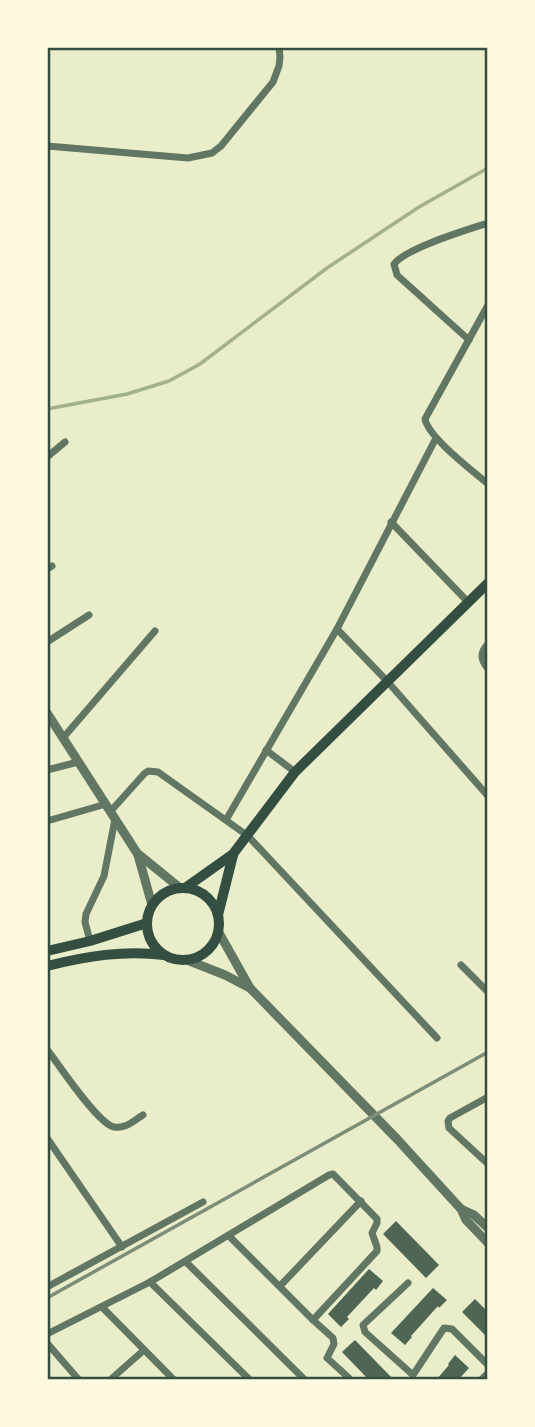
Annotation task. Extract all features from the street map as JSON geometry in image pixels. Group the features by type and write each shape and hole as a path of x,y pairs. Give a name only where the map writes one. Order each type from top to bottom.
{"main road":[{"path":"164,955 155,947 149,936 147,923 152,905 159,897 182,888 233,854 295,772 488,583"},
{"path":"47,965 109,954 164,955 187,960 201,955 213,945 218,931 218,916 233,854"},
{"path":"182,888 194,890 209,900 218,916"},
{"path":"47,951 147,923"}],"street":[{"path":"47,146 188,158 212,153 221,146 273,82 281,57 279,47"},
{"path":"469,341 397,275 394,264 401,257 437,241 488,223"},
{"path":"488,305 425,419 427,427 436,438 488,484"},
{"path":"226,820 337,629 436,438"},
{"path":"47,457 65,442"},
{"path":"391,522 468,602"},
{"path":"47,642 89,615"},
{"path":"337,629 387,681 488,796"},
{"path":"63,738 155,631"},
{"path":"488,644 481,654 488,669"},
{"path":"47,713 137,853 152,905"},
{"path":"266,750 295,772"},
{"path":"47,770 78,762"},
{"path":"90,941 85,922 86,914 104,876 110,812 144,774 158,772 248,835 437,1038"},
{"path":"47,821 110,812"},
{"path":"137,853 182,888"},
{"path":"218,931 250,988 397,1139 488,1243"},
{"path":"187,960 250,988"},
{"path":"461,965 488,992"},
{"path":"47,1049 106,1124 126,1127 143,1115"},
{"path":"488,1097 450,1118 448,1125 488,1164"},
{"path":"48,1141 122,1247"},
{"path":"47,1334 186,1262 333,1174 378,1221 372,1233 377,1251 313,1320"},
{"path":"280,1286 361,1201"},
{"path":"47,1287 203,1202"},
{"path":"461,1209 474,1214 488,1228"},
{"path":"229,1236 333,1338 334,1344 327,1358 349,1380"},
{"path":"186,1262 305,1380"},
{"path":"150,1282 250,1380"},
{"path":"408,1283 363,1325 365,1332 412,1378 444,1328 448,1327 488,1365"},
{"path":"102,1307 174,1380"},
{"path":"47,1343 79,1380"},
{"path":"110,1380 144,1350"},
{"path":"481,1380 488,1373"}],"building":[{"path":"396,1221 439,1265 426,1278 383,1234"},
{"path":"369,1269 383,1281 347,1317 349,1319 341,1327 328,1314"},
{"path":"433,1288 447,1300 439,1308 438,1306 405,1345 391,1333"},
{"path":"475,1299 488,1312 488,1338 462,1312"},
{"path":"355,1340 394,1380 369,1380 342,1352"},
{"path":"455,1355 469,1368 458,1380 436,1380 449,1365"}],"waterway":[{"path":"47,409 127,394 169,381 200,364 327,268 419,207 488,168"}],"railway":[{"path":"47,1298 488,1052"}]}
